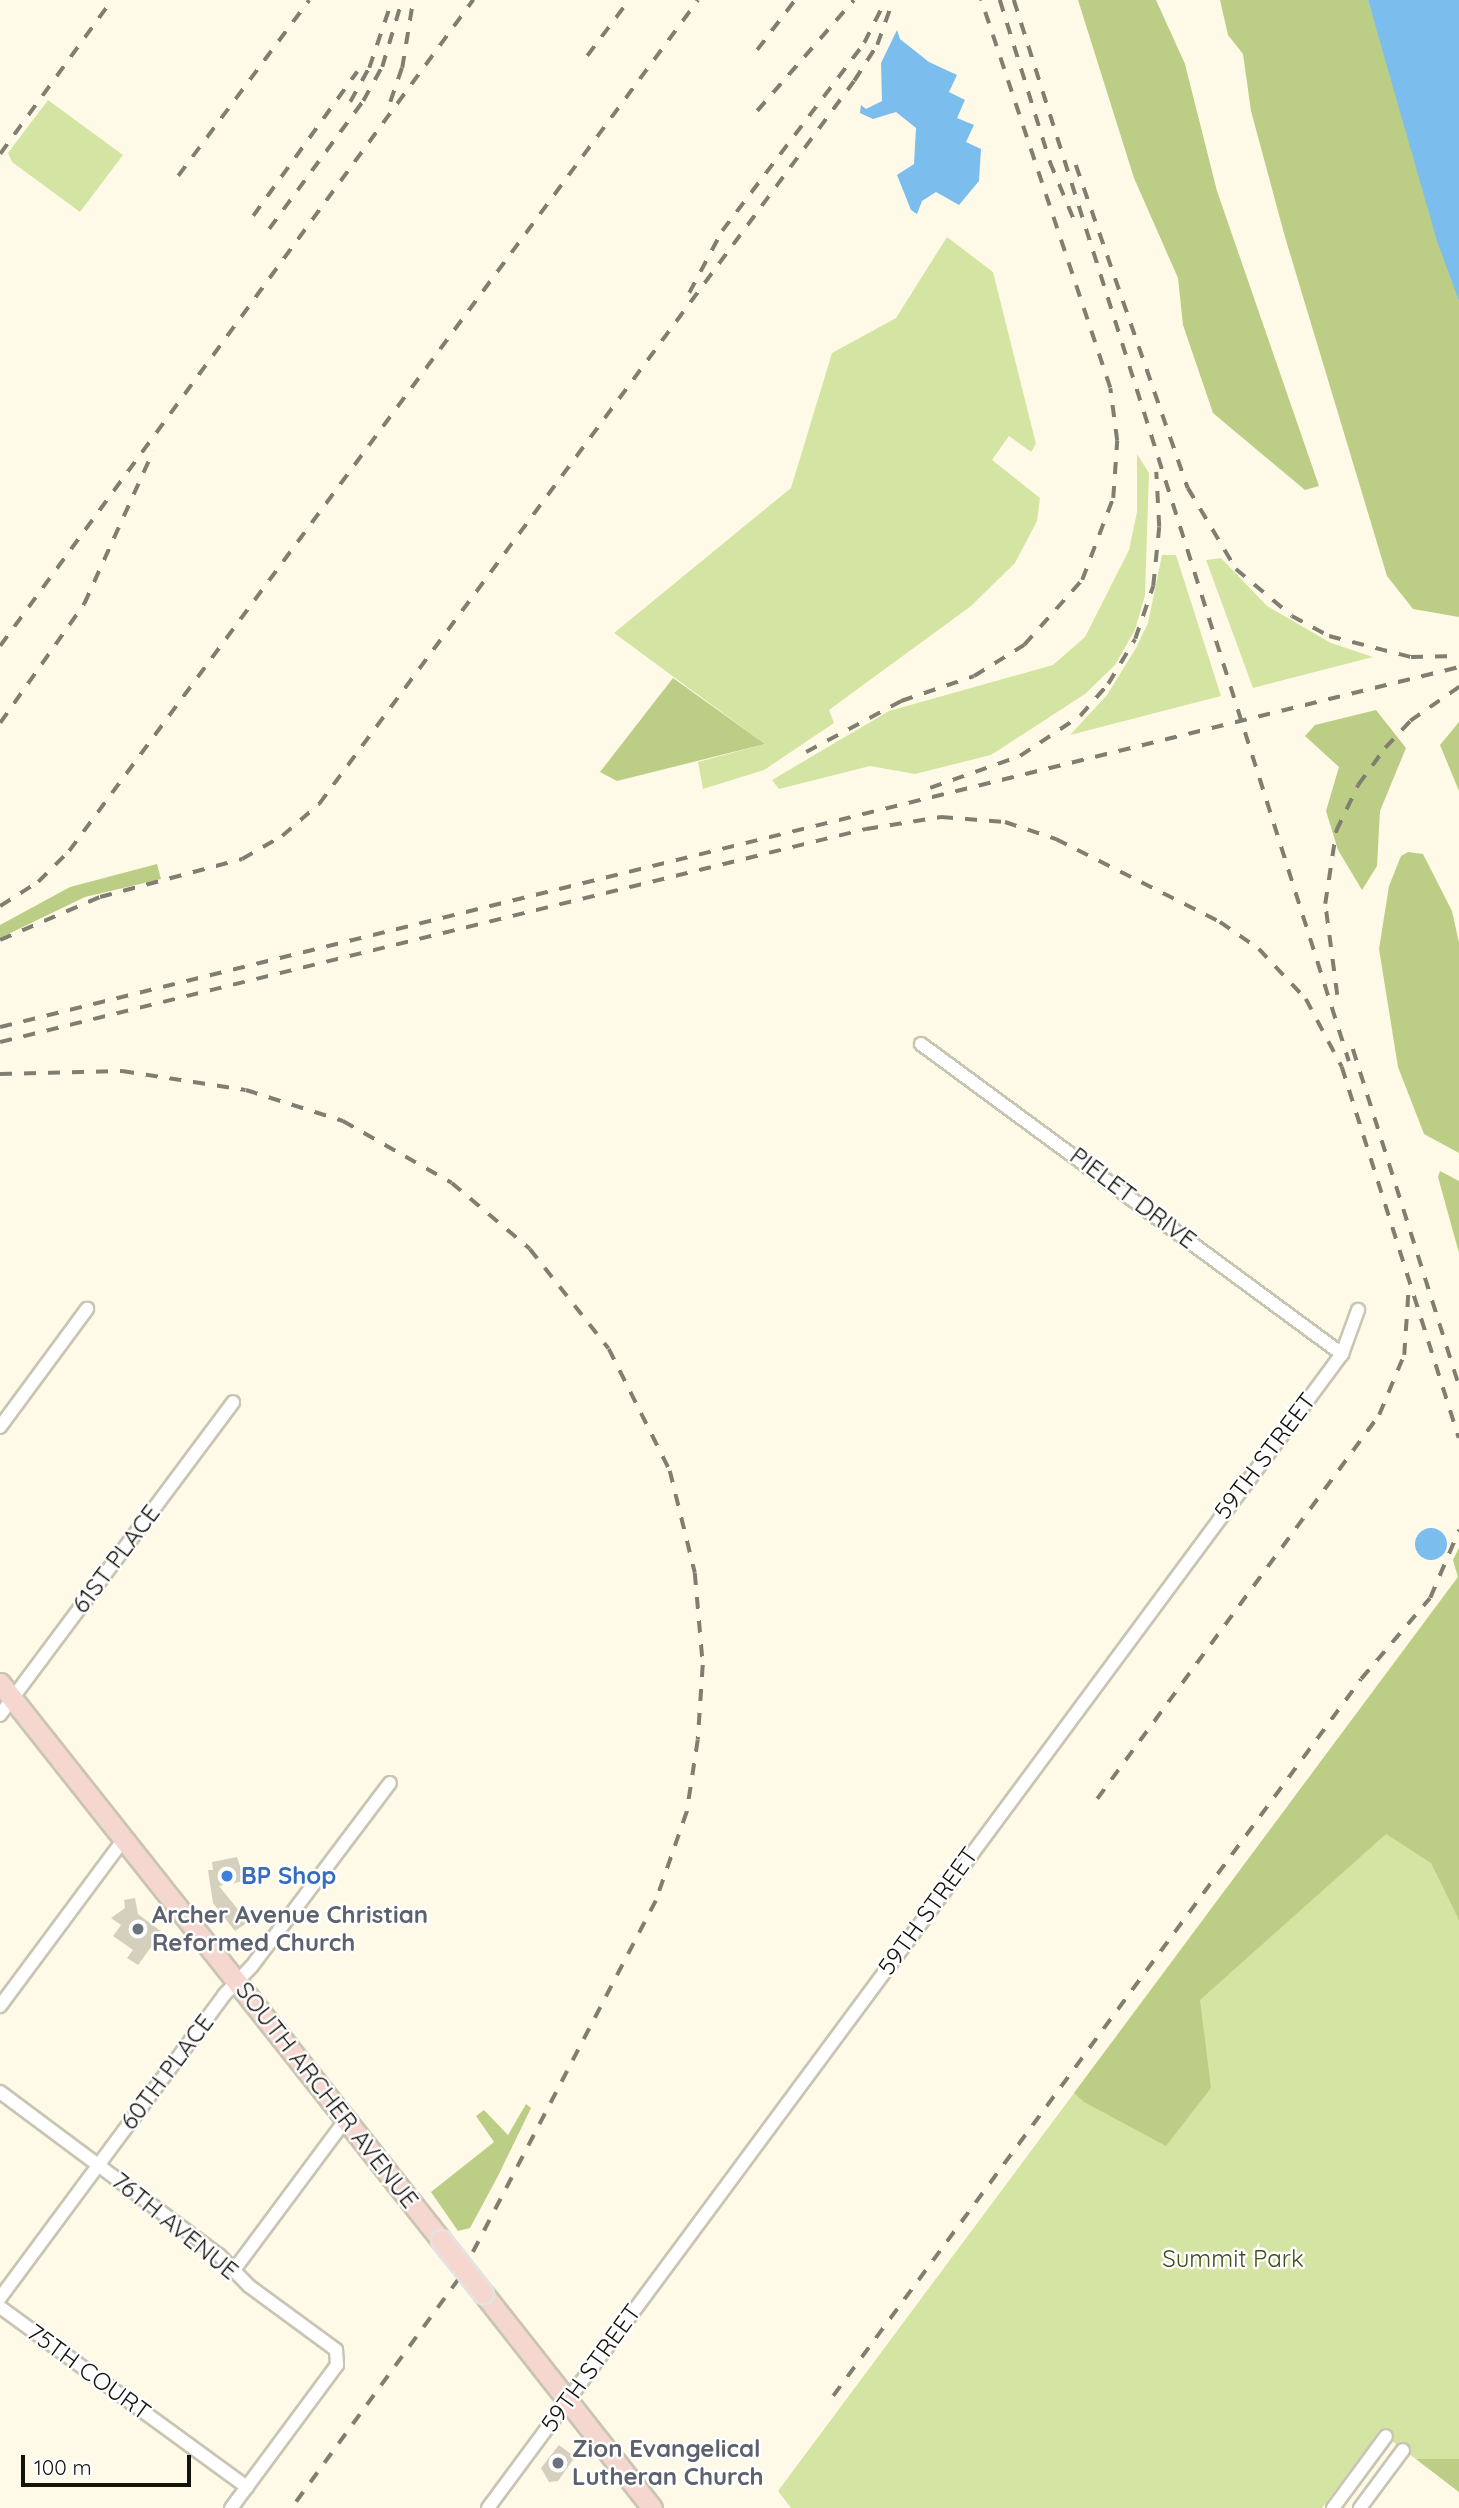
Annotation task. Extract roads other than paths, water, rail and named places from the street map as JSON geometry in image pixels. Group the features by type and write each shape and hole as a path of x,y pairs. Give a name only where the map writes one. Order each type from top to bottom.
{"main road":[{"name":"SOUTH ARCHER AVENUE","path":"6,1691 122,1842 237,1982 652,2508"}],"street":[{"name":"PIELET DRIVE","path":"921,1044 1342,1354"},
{"path":"0,1427 87,1310"},
{"name":"59TH STREET","path":"488,2508 1342,1354 1358,1310"},
{"name":"61ST PLACE","path":"0,1715 6,1691 233,1402"},
{"name":"60TH PLACE","path":"0,2298 98,2164 390,1783"},
{"path":"0,2006 122,1842"},
{"name":"76TH AVENUE","path":"0,2092 98,2164 336,2350 337,2365 247,2487"},
{"path":"234,2270 346,2119"},
{"name":"75TH COURT","path":"0,2307 247,2487"},
{"path":"1333,2508 1386,2436"},
{"path":"1360,2508 1403,2450"},
{"path":"231,2508 247,2487"}],"water":[{"path":"1368,0 1459,0 1459,301 1437,241"},
{"path":"897,30 900,39 929,62 957,75 949,92 965,100 957,118 974,125 966,142 981,149 979,181 959,205 936,192 922,201 917,214 911,210 897,175 914,164 916,128 896,112 873,119 860,113 861,105 866,109 882,101 881,63"},
{"path":"1431,1528 1442,1533 1447,1544 1442,1555 1431,1560 1420,1555 1415,1544 1420,1533"}],"railway":[{"path":"0,154 112,0"},
{"path":"178,176 309,0"},
{"path":"350,102 369,68 392,0"},
{"path":"269,229 363,101 382,67 402,0"},
{"path":"390,102 402,68 413,0"},
{"path":"0,646 473,0"},
{"path":"587,56 629,0"},
{"path":"0,906 38,882 69,851 698,0"},
{"path":"757,50 795,0"},
{"path":"757,111 854,0"},
{"path":"0,940 100,897 242,859 282,836 319,804 854,81 877,45 893,0"},
{"path":"806,752 901,701 974,676 1024,645 1082,580 1113,498 1117,441 1110,388 981,0"},
{"path":"1000,0 1050,162 1077,227"},
{"path":"1014,0 1349,1061"},
{"path":"689,293 722,231 864,43 882,7"},
{"path":"253,216 357,72"},
{"path":"1076,165 1188,488 1236,569 1292,616 1329,636 1411,657 1459,656"},
{"path":"0,723 84,604 153,451"},
{"path":"930,788 1020,756 1080,716 1108,684 1135,639 1153,586 1159,527 1156,472"},
{"path":"0,1027 1459,667"},
{"path":"1337,995 1325,904 1336,831 1358,785 1385,748 1410,721 1459,687"},
{"path":"0,1042 866,829 941,817 1005,822 1056,839 1220,922 1259,949 1306,999 1342,1067 1459,1438"},
{"path":"1353,1049 1459,1386"},
{"path":"0,1074 122,1071 246,1090 343,1121 452,1183 530,1249 609,1349 670,1471 695,1573 703,1665 698,1740 687,1812 656,1901 459,2279 292,2508"},
{"path":"1097,1799 1379,1415 1404,1355 1408,1295"},
{"path":"833,2396 1361,1679 1430,1598 1459,1530"}],"place":[{"name":"BP Shop","path":"227,1876"},
{"name":"Archer Avenue Christian Reformed Church","path":"138,1929"},
{"name":"Zion Evangelical Lutheran Church","path":"558,2463"}],"park label":[{"name":"Summit Park","path":"1233,2259"}]}
